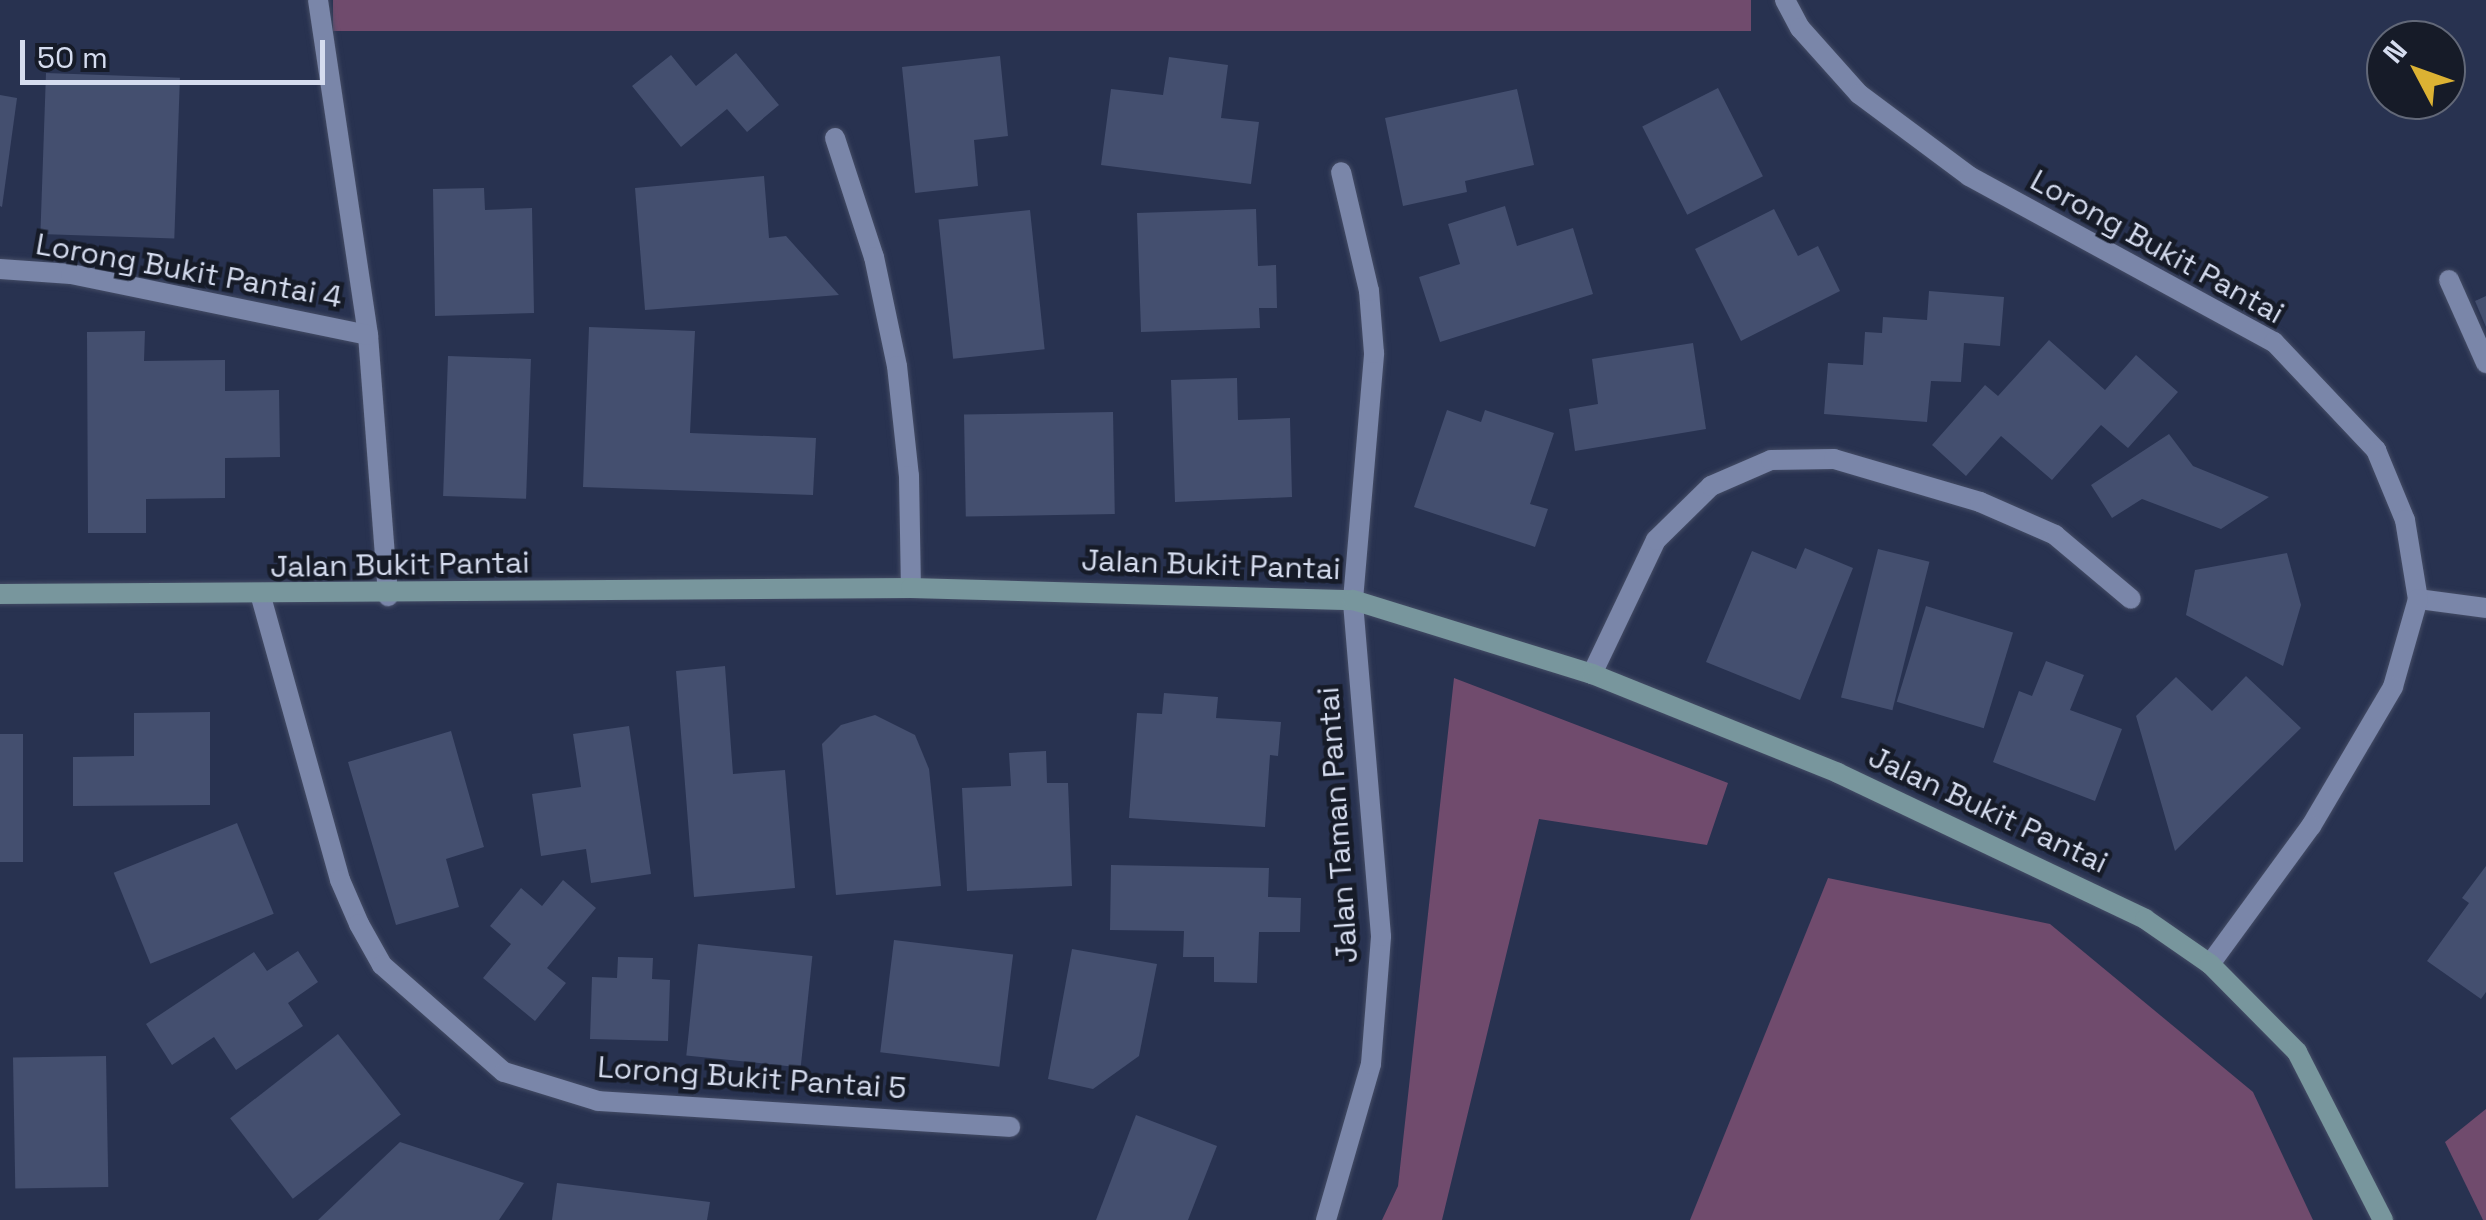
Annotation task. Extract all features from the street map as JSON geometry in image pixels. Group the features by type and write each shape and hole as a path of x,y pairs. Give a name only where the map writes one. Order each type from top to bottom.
{"street":[{"name":"Lorong Bukit Pantai 4","path":"318,0 368,335 388,596"},
{"name":"Lorong Bukit Pantai","path":"1785,0 1800,28 1859,94 1969,176 2274,342 2376,450 2405,520 2418,599 2393,687 2310,826 2210,964"},
{"path":"836,138 874,257 897,366 910,476 911,588"},
{"name":"Jalan Taman Pantai","path":"1326,1220 1371,1064 1381,936 1353,600 1374,414 1374,353 1369,291 1341,172"},
{"name":"Lorong Bukit Pantai 4","path":"0,268 70,274 368,335"},
{"path":"2449,280 2486,363"},
{"path":"1592,674 1656,540 1711,486 1772,460 1834,460 1980,502 2055,535 2131,599"},
{"name":"Jalan Bukit Pantai","path":"0,594 261,598 911,588 1353,600 1592,674 1838,774 2074,881 2210,964 2297,1052 2384,1220"},
{"name":"Lorong Bukit Pantai 5","path":"261,598 340,880 359,924 382,965 504,1072 598,1101 1010,1127"},
{"path":"2418,599 2486,608"}],"shaded area":[{"path":"333,0 1751,0 1751,31 333,31"},
{"path":"1454,678 1728,783 1707,845 1539,819 1442,1220 1382,1220 1398,1186"},
{"path":"1828,878 2050,924 2253,1092 2313,1220 1690,1220"},
{"path":"2486,1109 2486,1220 2483,1220 2445,1142"}],"building":[{"path":"736,53 779,105 747,132 727,109 681,147 632,86 671,55 696,86"},
{"path":"1000,56 1008,136 974,140 978,186 915,193 902,67"},
{"path":"1169,57 1228,65 1221,118 1259,122 1251,184 1101,165 1111,89 1163,95"},
{"path":"46,73 180,78 174,239 40,234"},
{"path":"1718,88 1763,176 1687,215 1642,127"},
{"path":"1517,89 1534,165 1465,181 1467,192 1403,206 1385,118"},
{"path":"0,95 17,98 2,207 0,206"},
{"path":"764,176 769,238 786,236 839,295 645,310 635,188"},
{"path":"484,188 485,210 532,208 534,313 435,316 433,189"},
{"path":"1505,206 1517,246 1573,228 1593,294 1440,342 1419,277 1460,264 1448,224"},
{"path":"1256,209 1258,266 1276,265 1277,308 1259,308 1260,328 1141,332 1137,213"},
{"path":"1774,209 1798,256 1818,246 1840,291 1741,341 1695,249"},
{"path":"1030,210 1045,349 953,359 939,220"},
{"path":"1929,291 2004,297 2000,346 1964,343 1961,382 1931,381 1927,422 1824,414 1828,363 1863,365 1865,332 1882,333 1883,317 1927,320"},
{"path":"2486,296 2486,327 2475,301"},
{"path":"589,327 695,331 690,433 816,438 813,495 583,487"},
{"path":"145,331 144,361 225,360 225,391 279,390 280,457 225,458 225,498 146,499 146,533 88,533 87,332"},
{"path":"2049,340 2105,390 2136,355 2178,392 2128,448 2101,425 2052,480 2001,436 1966,476 1932,445 1985,385 1998,396"},
{"path":"1693,343 1706,429 1575,451 1569,409 1598,404 1592,359"},
{"path":"448,356 531,359 526,499 443,496"},
{"path":"1237,378 1238,420 1290,418 1292,497 1175,502 1171,380"},
{"path":"1447,410 1481,422 1485,410 1554,433 1530,504 1548,509 1535,547 1414,507"},
{"path":"1113,412 1115,514 966,517 964,415"},
{"path":"2169,434 2193,466 2269,497 2221,529 2142,499 2112,518 2091,485"},
{"path":"1805,548 1853,568 1800,700 1706,662 1752,551 1796,569"},
{"path":"1878,549 1929,562 1892,710 1841,697"},
{"path":"2287,553 2301,605 2283,666 2186,615 2195,570"},
{"path":"1926,606 2013,633 1984,728 1897,702"},
{"path":"2046,661 2084,675 2070,710 2122,729 2095,801 1993,762 2019,691 2032,696"},
{"path":"725,666 733,774 785,770 795,888 694,897 676,671"},
{"path":"2246,676 2301,728 2175,851 2136,716 2176,677 2212,711"},
{"path":"1164,693 1218,697 1216,718 1281,722 1278,756 1270,755 1265,827 1129,818 1137,713 1162,714"},
{"path":"210,712 210,805 73,806 73,757 134,756 134,713"},
{"path":"875,715 915,735 929,769 941,886 836,895 822,744 841,725"},
{"path":"629,726 651,874 591,883 586,849 541,856 532,794 581,787 573,734"},
{"path":"451,731 484,847 446,859 459,907 396,925 348,762"},
{"path":"0,734 23,734 23,862 0,862"},
{"path":"1046,751 1047,783 1068,783 1072,886 967,891 962,788 1011,786 1009,753"},
{"path":"237,823 274,914 150,964 114,873"},
{"path":"1111,865 1269,868 1268,897 1301,898 1300,932 1259,932 1257,983 1214,982 1214,957 1183,957 1184,931 1110,930"},
{"path":"2486,866 2486,992 2481,999 2427,961 2469,903 2462,898"},
{"path":"563,880 596,908 547,968 566,983 535,1021 483,978 511,944 490,926 521,888 542,906"},
{"path":"894,940 1013,955 999,1067 880,1052"},
{"path":"698,944 812,956 801,1067 686,1055"},
{"path":"1072,949 1157,964 1139,1056 1093,1089 1048,1079"},
{"path":"298,951 318,982 288,1003 303,1026 236,1070 214,1037 172,1065 146,1024 254,952 267,971"},
{"path":"618,957 653,958 652,979 670,980 668,1041 590,1039 592,977 617,978"},
{"path":"338,1034 401,1114 293,1199 230,1118"},
{"path":"106,1056 108,1187 15,1189 13,1058"},
{"path":"1136,1115 1217,1146 1188,1220 1096,1220"},
{"path":"400,1142 524,1183 499,1220 318,1220"},
{"path":"557,1183 710,1202 707,1220 552,1220"}]}
